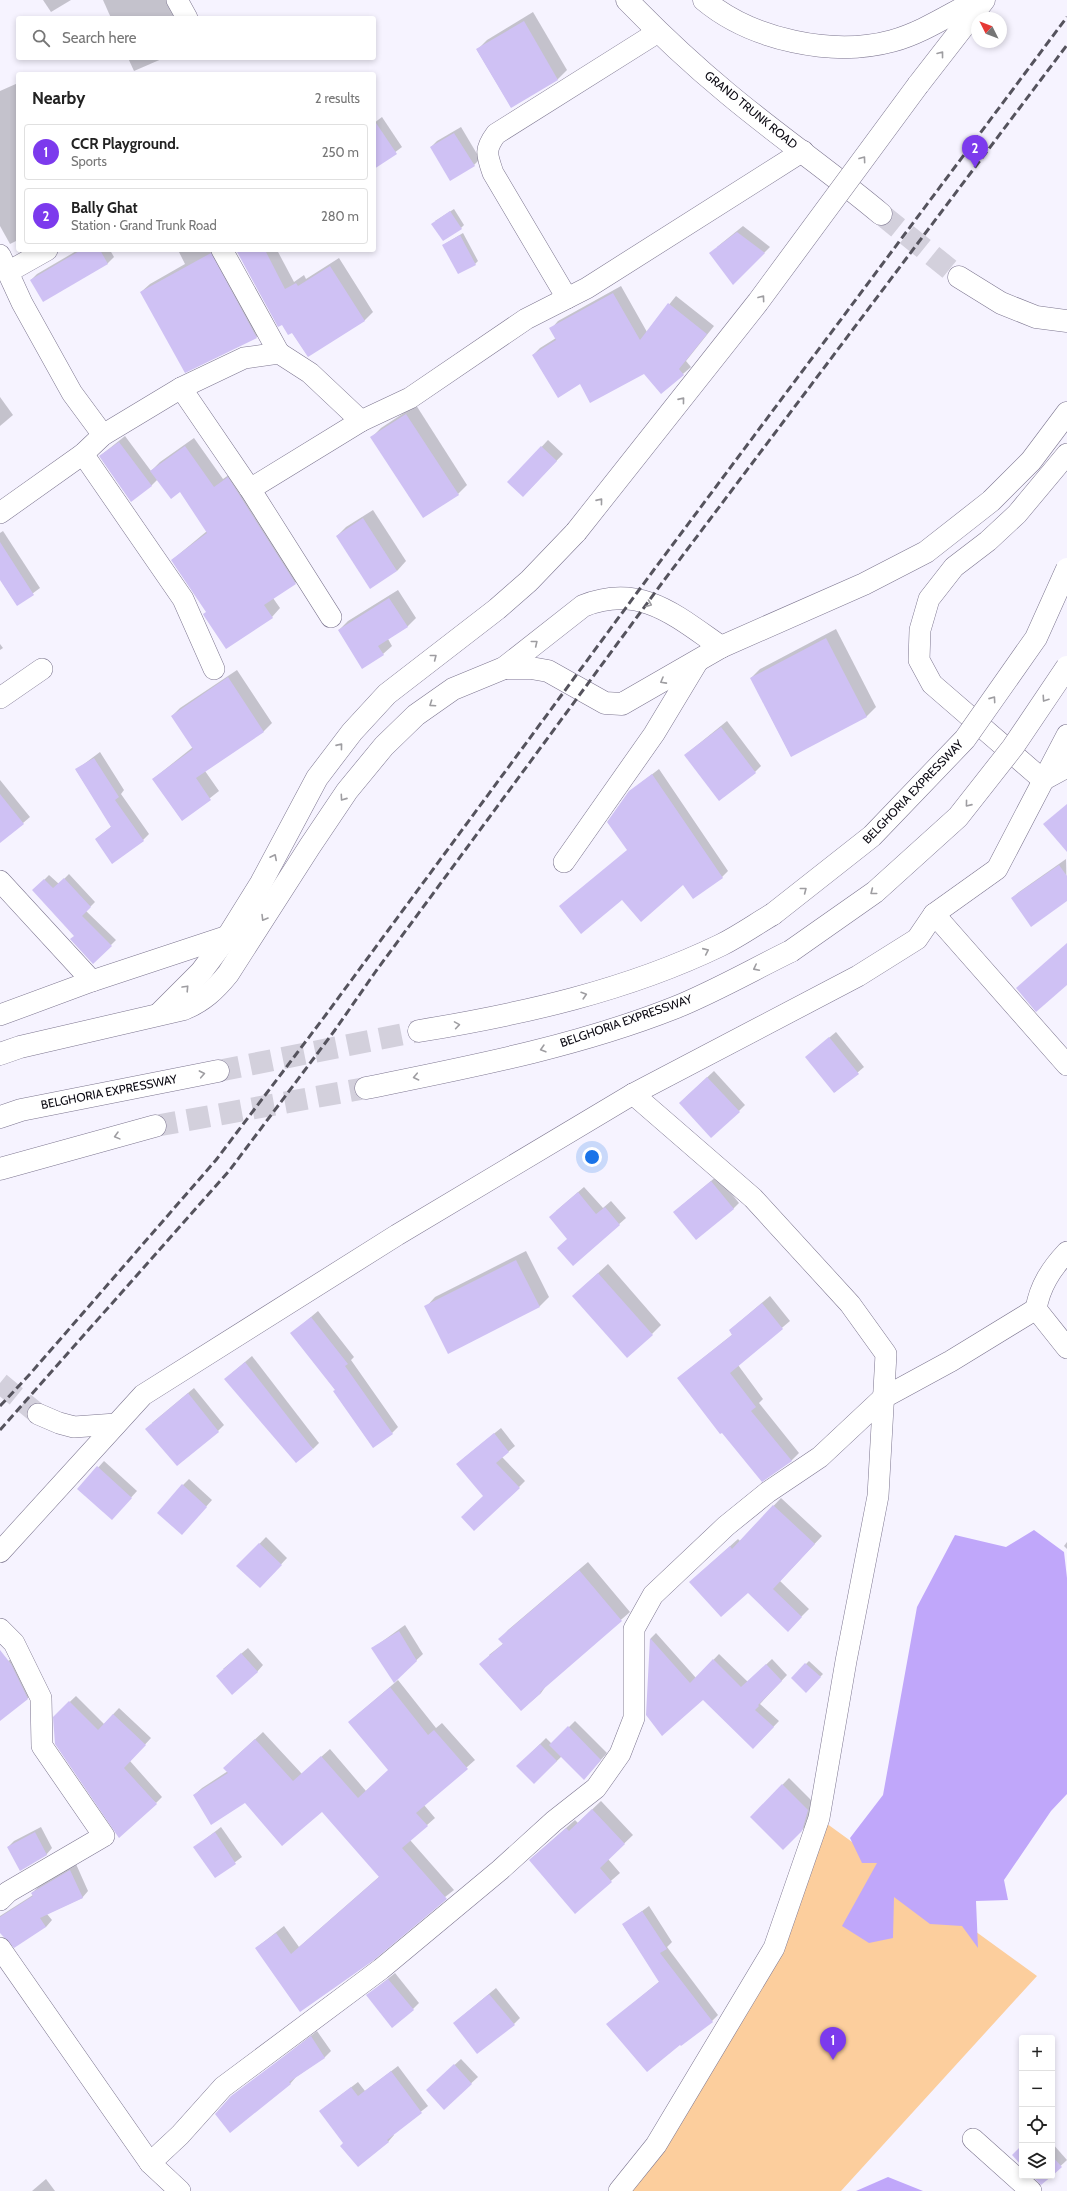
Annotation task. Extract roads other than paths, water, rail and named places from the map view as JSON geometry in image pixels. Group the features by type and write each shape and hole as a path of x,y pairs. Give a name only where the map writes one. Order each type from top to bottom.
{"main road":[{"name":"GRAND TRUNK ROAD","path":"627,0 658,32 727,93 880,214"},
{"path":"704,0 746,25 790,41 827,47 856,47 894,40 978,0"},
{"path":"0,1054 20,1047 184,1009 200,1002 215,990 244,950 317,778 352,732 387,694 496,609 529,581 576,532 754,308 918,85 984,0"},
{"path":"959,278 1000,303 1036,317 1067,321"},
{"path":"504,668 531,668 548,671 605,703 622,704 721,647 864,584 926,552 997,495 1031,461 1067,413"},
{"name":"BELGHORIA EXPRESSWAY","path":"419,1031 485,1020 555,1004 613,987 673,966 715,947 773,914 872,836 965,739 1036,638 1067,569"},
{"path":"158,1015 183,992 228,936 270,888 384,746 416,715 453,689 504,668 582,606 597,600 616,597 633,598 675,615 721,647"},
{"name":"BELGHORIA EXPRESSWAY","path":"366,1088 524,1054 604,1031 673,1008 791,951 875,892 958,817 1013,748 1067,667"},
{"name":"BELGHORIA EXPRESSWAY","path":"0,1117 21,1110 218,1071"},
{"path":"0,1169 155,1126"}],"street":[{"path":"177,0 186,16"},
{"path":"567,298 493,173 487,157 488,145 496,134 658,32"},
{"path":"250,489 361,422 410,398 526,319 594,284 803,152"},
{"path":"41,252 4,264 22,303 72,393 103,435"},
{"path":"223,252 279,353 310,373 361,422"},
{"path":"0,514 82,454 103,435 181,388 244,358 279,353"},
{"path":"181,388 250,489 331,617"},
{"path":"82,454 183,599 214,669"},
{"path":"1043,780 932,684 919,660 920,630 929,599 954,567 988,541 1017,514 1067,454"},
{"path":"564,862 654,734 698,661"},
{"path":"0,698 42,669"},
{"path":"0,1552 143,1395 397,1235 633,1094 858,976 917,939 934,914 997,869 1067,735"},
{"path":"1043,780 1067,767"},
{"path":"0,882 92,981"},
{"path":"934,914 1067,1065"},
{"path":"0,1015 92,981 228,936"},
{"path":"619,2191 656,2145 774,1948 819,1818 846,1661 878,1496 886,1354 850,1304 753,1198 633,1094"},
{"path":"150,2163 180,2135 223,2087 381,1969 500,1870 554,1821 596,1788 620,1754 634,1718 634,1629 653,1595 726,1526 768,1492 820,1457 883,1398 951,1361 1036,1309 1039,1294 1053,1267 1067,1252"},
{"path":"1036,1309 1067,1348"},
{"path":"38,1414 74,1428 116,1424"},
{"path":"0,1629 14,1643 40,1698 42,1746 104,1836 8,1892 0,1900"},
{"path":"0,1948 150,2163 180,2191"},
{"path":"973,2139 1031,2191"}],"tunnel":[{"path":"881,214 959,277"},
{"path":"218,1071 419,1031"},
{"path":"155,1126 366,1088"},
{"path":"0,1383 38,1414"}],"railway":[{"path":"0,1406 30,1374 216,1160 322,1020 653,571 1067,17"},
{"path":"0,1430 229,1171 335,1030 376,971 665,579 1067,45"}],"place":[{"name":"Bally Ghat","path":"975,168"},
{"name":"CCR Playground.","path":"833,2060"}]}
